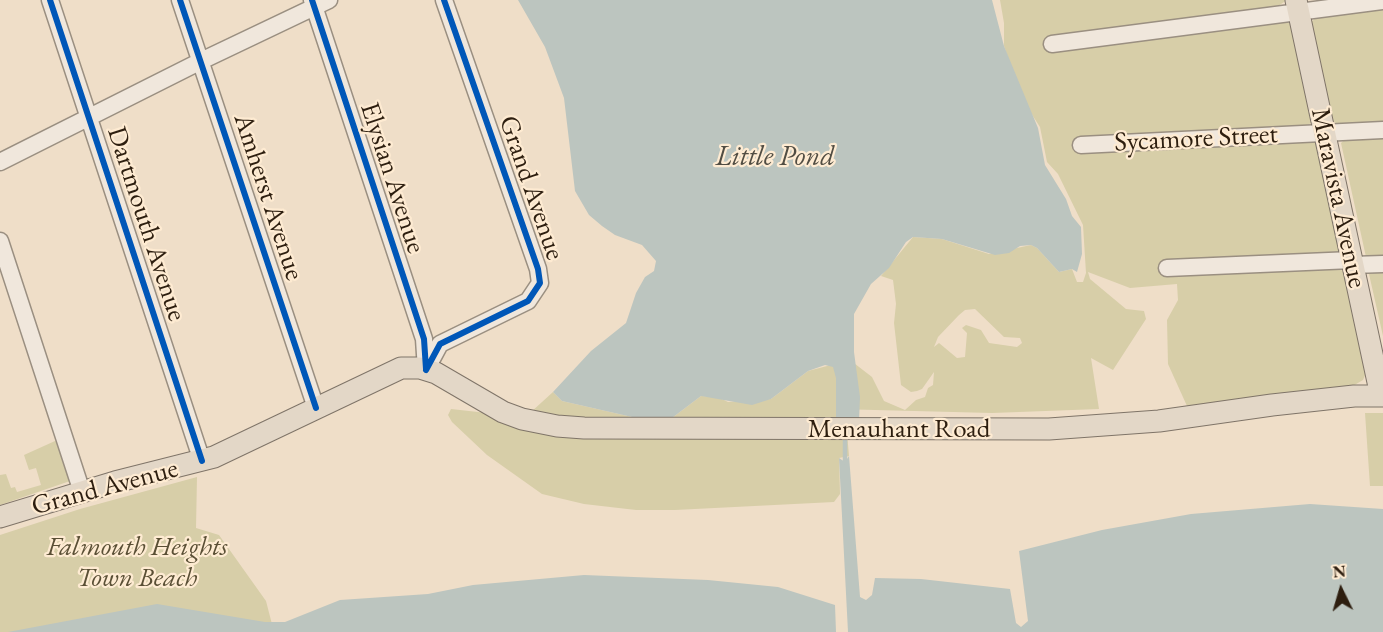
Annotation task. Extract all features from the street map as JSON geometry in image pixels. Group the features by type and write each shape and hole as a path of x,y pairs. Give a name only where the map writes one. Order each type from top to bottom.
{"main road":[{"name":"Maravista Avenue","path":"1297,5 1382,396"},
{"name":"Grand Avenue","path":"0,517 82,492 202,461 393,370 407,368 426,370"},
{"name":"Menauhant Road","path":"426,370 445,377 503,412 557,426 836,430 1078,428 1159,421 1326,399 1382,396"}],"street":[{"name":"Dartmouth Avenue","path":"50,0 202,461"},
{"name":"Amherst Avenue","path":"180,0 316,408"},
{"name":"Grand Avenue","path":"426,370 440,344 528,301 535,294 540,283 538,269 444,0"},
{"path":"1052,44 1297,5 1383,1"},
{"path":"0,162 319,2"},
{"name":"Elysian Avenue","path":"319,2 424,339 426,370"},
{"name":"Sycamore Street","path":"1081,146 1383,130"},
{"path":"0,242 82,492"},
{"path":"1167,268 1352,262 1383,264"}],"green space":[{"path":"1000,0 1287,0 1278,6 1238,13 1288,22 1291,25 1311,123 1306,126 1153,134 1312,140 1318,145 1341,249 1339,268 1345,273 1367,371 1363,380 1351,387 1187,406 1168,364 1167,320 1178,300 1177,284 1130,288 1088,272 1090,279 1126,309 1144,311 1146,319 1113,370 1091,358 1099,409 992,413 836,409 846,421 849,456 839,458 840,494 834,502 675,510 636,510 584,504 542,494 487,455 452,422 448,415 451,409 496,414 531,412 553,392 562,401 632,417 672,418 701,396 718,397 728,402 771,399 808,371 850,360 872,377 884,401 905,410 916,400 925,397 928,388 933,385 934,372 922,389 917,391 911,392 901,385 894,323 896,304 893,280 881,276 913,237 942,239 989,254 1031,245 1037,248 1059,272 1072,269 1077,282 1083,282 1086,273 1083,225 1058,174 1047,162 1040,127 1029,110 1004,46 1004,23","holes":["975,309 1004,337 1020,338 1022,343 1017,347 989,343 981,330 966,325 962,328 967,333 965,357 957,358 939,343 934,347 938,337 965,310"]},
{"path":"1383,7 1383,123 1338,124 1332,121 1310,23 1317,17"},
{"path":"1383,136 1383,257 1366,257 1341,143 1348,137"},
{"path":"1383,271 1383,336 1369,274"},
{"path":"1365,413 1383,413 1383,486 1370,486"},
{"path":"55,441 58,442 70,481 0,505 0,475 6,474 11,488 15,487 17,492 41,485 36,468 29,470 24,455"},
{"name":"Falmouth Heights Town Beach","path":"197,477 196,528 219,535 266,601 274,632 0,632 0,535 80,509"}],"water":[{"name":"Little Pond","path":"518,0 992,0 1004,46 1038,128 1045,165 1066,199 1072,216 1081,227 1082,254 1077,272 1072,269 1059,272 1037,248 1031,245 1020,246 1009,253 995,255 942,239 913,237 906,242 889,268 871,284 854,314 854,352 860,397 859,421 836,418 836,378 833,367 825,365 808,371 771,399 752,405 701,396 672,418 632,417 562,401 553,392 591,351 626,323 636,293 645,277 654,271 656,261 642,245 615,235 589,215 575,191 564,98 545,47"},
{"path":"849,456 860,597 866,600 872,595 875,578 921,579 1010,589 1016,623 1021,627 1028,621 1019,551 1102,530 1191,514 1310,504 1383,509 1383,632 848,632 839,458 845,462"},
{"path":"584,575 708,580 778,587 835,605 836,632 8,632 157,604 265,622 285,622 340,600 428,594 473,585"}],"waterway":[{"path":"845,436 845,462"}],"cycle path":[{"path":"50,0 202,461"},
{"path":"180,0 316,408"},
{"path":"312,0 424,339 426,369"},
{"path":"426,370 440,344 528,301 540,283 538,269 444,0"}]}
